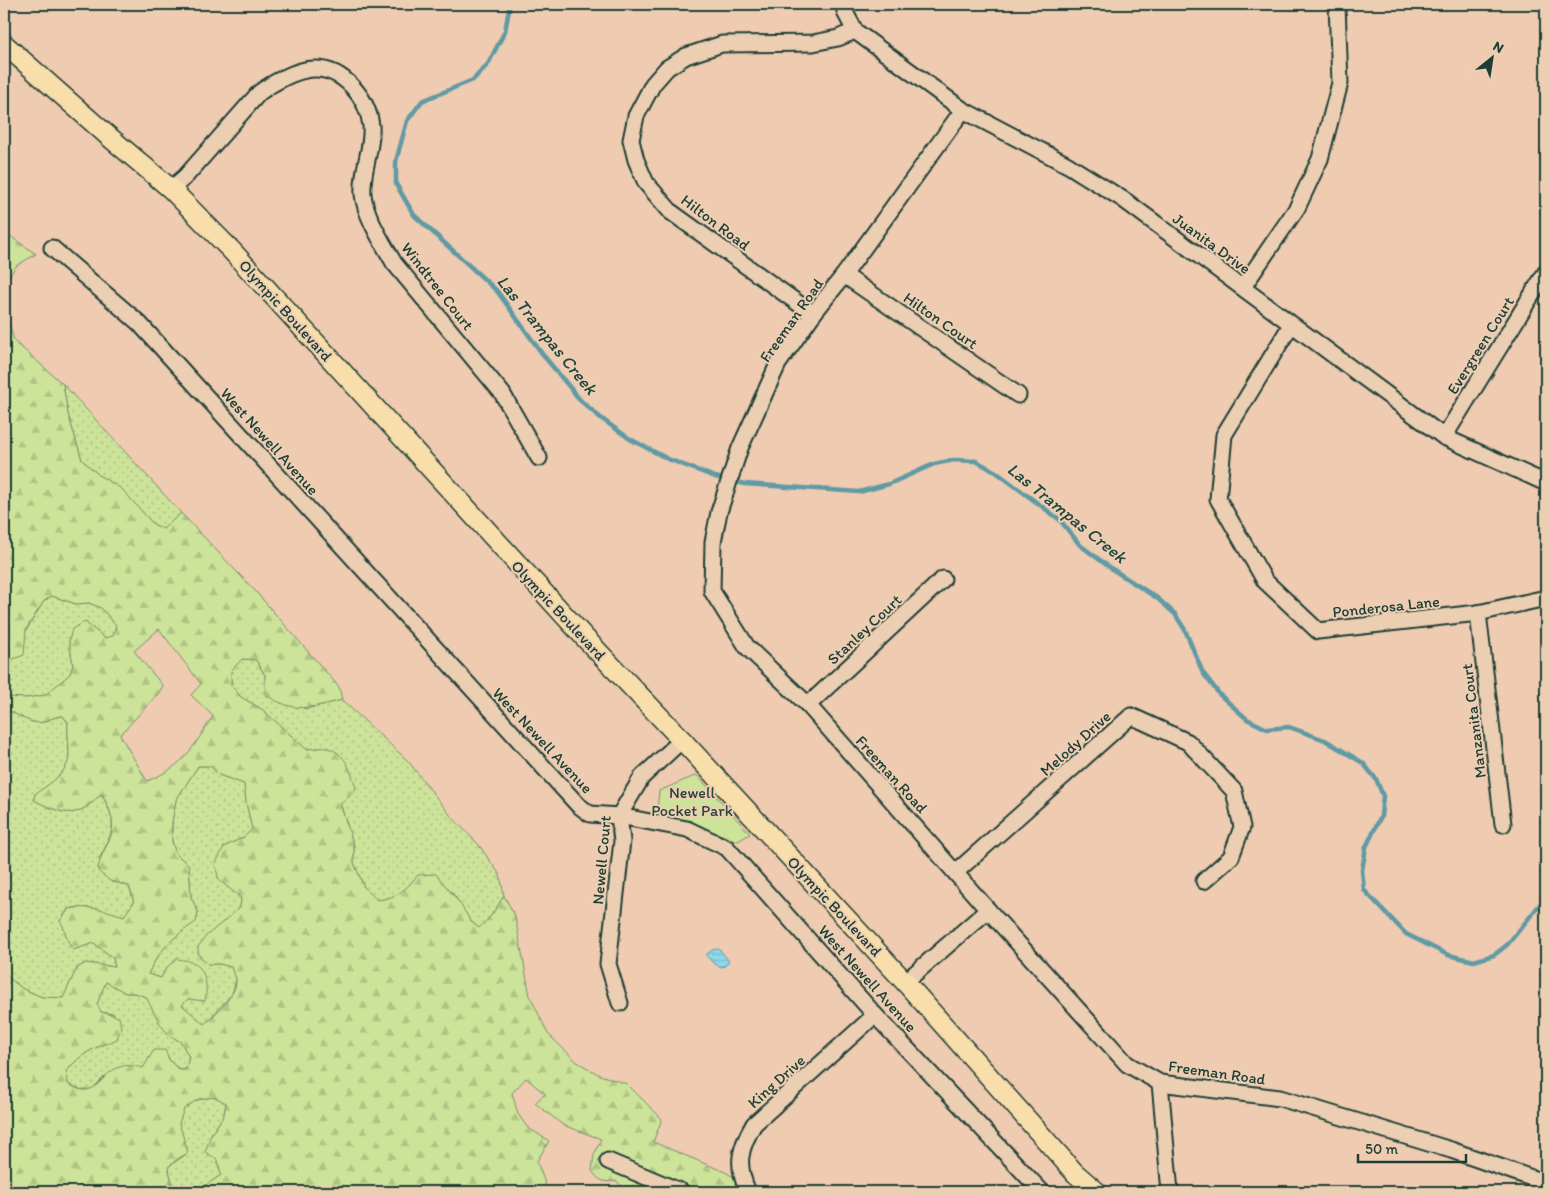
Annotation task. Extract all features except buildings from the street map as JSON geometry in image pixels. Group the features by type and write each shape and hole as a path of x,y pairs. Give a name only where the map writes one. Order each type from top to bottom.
{"main road":[{"name":"Olympic Boulevard","path":"4,44 107,135 171,188 233,252 560,611 905,982 1075,1173 1097,1192"}],"street":[{"path":"843,4 855,31"},
{"path":"1243,287 1297,208 1320,159 1340,83 1337,4"},
{"name":"Juanita Drive","path":"855,31 963,110 1068,165 1108,190 1243,287 1291,325 1444,437 1546,483"},
{"name":"Hilton Road","path":"813,314 671,212 646,183 636,160 631,140 636,116 653,84 667,68 686,56 722,44 813,43 838,38 855,31"},
{"name":"Windtree Court","path":"171,188 185,177 259,93 271,84 314,69 329,71 343,78 359,94 367,108 371,126 371,140 363,195 383,243 394,263 502,393 539,458"},
{"name":"Freeman Road","path":"963,110 778,364 740,448 719,512 713,542 712,591 747,647 808,705 988,910 1127,1064 1160,1083 1280,1098 1451,1150 1546,1183"},
{"name":"West Newell Avenue","path":"52,248 139,323 578,805 590,814 619,816 687,830 727,848 875,1015 1042,1192"},
{"name":"Evergreen Court","path":"1444,437 1546,272"},
{"name":"Hilton Court","path":"844,275 1018,395"},
{"name":"Ponderosa Lane","path":"1291,325 1224,435 1218,499 1265,581 1318,632 1478,614 1546,598"},
{"name":"Stanley Court","path":"808,705 943,579"},
{"name":"Manzanita Court","path":"1478,614 1503,824"},
{"name":"Melody Drive","path":"956,872 1131,716 1188,742 1234,791 1242,828 1231,857 1204,882"},
{"name":"Newell Court","path":"620,1003 608,964 622,842 619,816 642,777 682,740"},
{"path":"905,982 988,910"},
{"name":"King Drive","path":"748,1192 742,1181 739,1159 745,1138 754,1124 875,1015"},
{"path":"1160,1083 1170,1192"},
{"path":"608,1161 682,1192"}],"green space":[{"path":"4,232 36,254 16,266 4,284"},
{"path":"4,304 14,341 63,384 68,414 82,460 100,476 122,489 153,524 163,529 181,513 256,592 339,687 342,700 311,707 294,707 265,694 265,675 256,660 242,659 231,671 231,685 241,697 263,710 306,749 327,748 333,750 347,764 356,788 340,804 354,846 354,863 364,887 377,900 384,899 401,892 418,875 436,874 461,905 471,922 479,928 491,916 504,896 515,916 530,996 548,1034 577,1062 600,1075 627,1084 662,1119 653,1142 725,1172 760,1192 635,1192 624,1188 616,1181 608,1182 602,1180 592,1170 594,1155 601,1139 563,1125 535,1103 545,1094 526,1078 512,1093 518,1114 527,1127 549,1141 537,1161 548,1192 196,1192 221,1175 218,1160 205,1152 211,1135 224,1115 226,1103 215,1097 198,1099 184,1109 179,1123 188,1153 168,1167 172,1182 166,1192 11,1192 4,1180 4,974 23,989 42,997 63,998 77,968 86,963 115,967 113,958 94,943 73,950 60,921 69,909 76,908 97,909 124,916 134,902 129,886 110,881 98,871 112,828 110,811 102,794 83,809 71,812 45,806 34,800 35,794 57,777 66,767 69,754 68,722 63,716 39,723 30,721 8,710 4,713 4,697 27,698 45,695 70,674 73,665 69,641 72,629 85,622 105,638 113,636 116,625 101,608 89,603 76,604 52,596 44,601 26,629 24,655 8,661 4,660","holes":["159,629 201,684 191,695 213,716 193,747 179,763 147,781 120,735 158,694 163,686 134,651","198,766 210,766 219,775 244,784 252,829 244,837 224,847 215,865 219,880 241,898 240,908 206,936 198,947 198,955 208,964 220,964 231,967 236,979 236,985 225,1004 204,1024 182,1005 188,999 205,1001 205,980 198,966 190,961 177,959 167,967 161,978 148,974 168,944 196,922 198,912 191,897 189,865 176,854 172,842 172,822 176,800","106,982 126,993 135,993 146,997 160,1024 169,1035 181,1042 189,1057 186,1069 179,1070 170,1061 165,1050 154,1050 143,1068 130,1066 113,1070 96,1086 90,1089 81,1090 68,1084 66,1072 78,1059 89,1051 117,1039 121,1027 119,1017 101,1012 97,1004"]},
{"path":"63,384 181,513 163,529 153,524 122,490 100,476 82,460 68,414"},
{"path":"52,596 76,604 89,603 101,608 116,625 113,637 105,638 85,622 69,641 73,665 70,674 46,695 27,698 4,697 4,660 8,661 44,601"},
{"path":"242,659 256,660 265,675 265,694 306,709 342,700 408,761 450,815 478,844 500,875 504,896 491,916 479,928 471,922 452,892 418,875 396,895 384,899 377,900 364,887 354,863 354,846 340,803 351,795 326,748 306,749 263,710 241,697 231,685 231,670"},
{"path":"8,710 34,722 39,723 54,717 63,716 68,723 69,754 66,767 57,777 35,794 34,800 45,806 64,812 71,812 83,809 101,794 110,812 112,826 111,834 99,859 110,881 129,886 134,902 124,916 79,907 68,909 60,921 73,950 94,943 113,958 115,967 86,963 77,968 63,998 42,997 23,989 4,974 4,713"},
{"path":"198,766 210,766 219,775 244,784 252,829 244,837 224,847 234,892 241,898 240,908 217,928 208,964 220,964 231,967 236,979 232,994 204,1025 182,1005 188,999 205,1000 167,967 161,978 148,974 168,944 196,921 198,912 191,897 189,865 176,854 172,842 172,822 176,800"},
{"name":"Newell Pocket Park","path":"697,775 750,834 738,841 657,811 659,791"},
{"path":"106,981 126,993 135,993 146,997 169,1035 181,1042 189,1057 186,1069 180,1070 170,1061 165,1050 150,1059 143,1068 105,1076 92,1089 82,1090 68,1084 66,1072 78,1059 89,1051 117,1038 114,1014 101,1012 97,1004"},
{"path":"215,1097 226,1103 224,1115 211,1134 221,1175 196,1192 166,1192 172,1182 168,1167 188,1153 182,1138 179,1122 183,1110 198,1100"}],"water":[{"path":"719,949 729,961 725,966 720,967 706,955 712,950"}],"waterway":[{"name":"Las Trampas Creek","path":"510,4 505,31 488,64 473,80 422,101 407,121 396,161 396,184 414,215 497,291 543,355 581,401 630,439 668,459 715,477 745,484 859,492 889,484 934,464 954,460 976,461 996,472 1060,520 1080,545 1112,569 1157,598 1175,614 1185,630 1203,673 1220,695 1247,719 1267,729 1289,727 1325,740 1363,763 1376,779 1383,796 1381,816 1366,847 1362,870 1364,890 1406,934 1448,955 1474,961 1494,955 1507,945 1546,897"}]}
